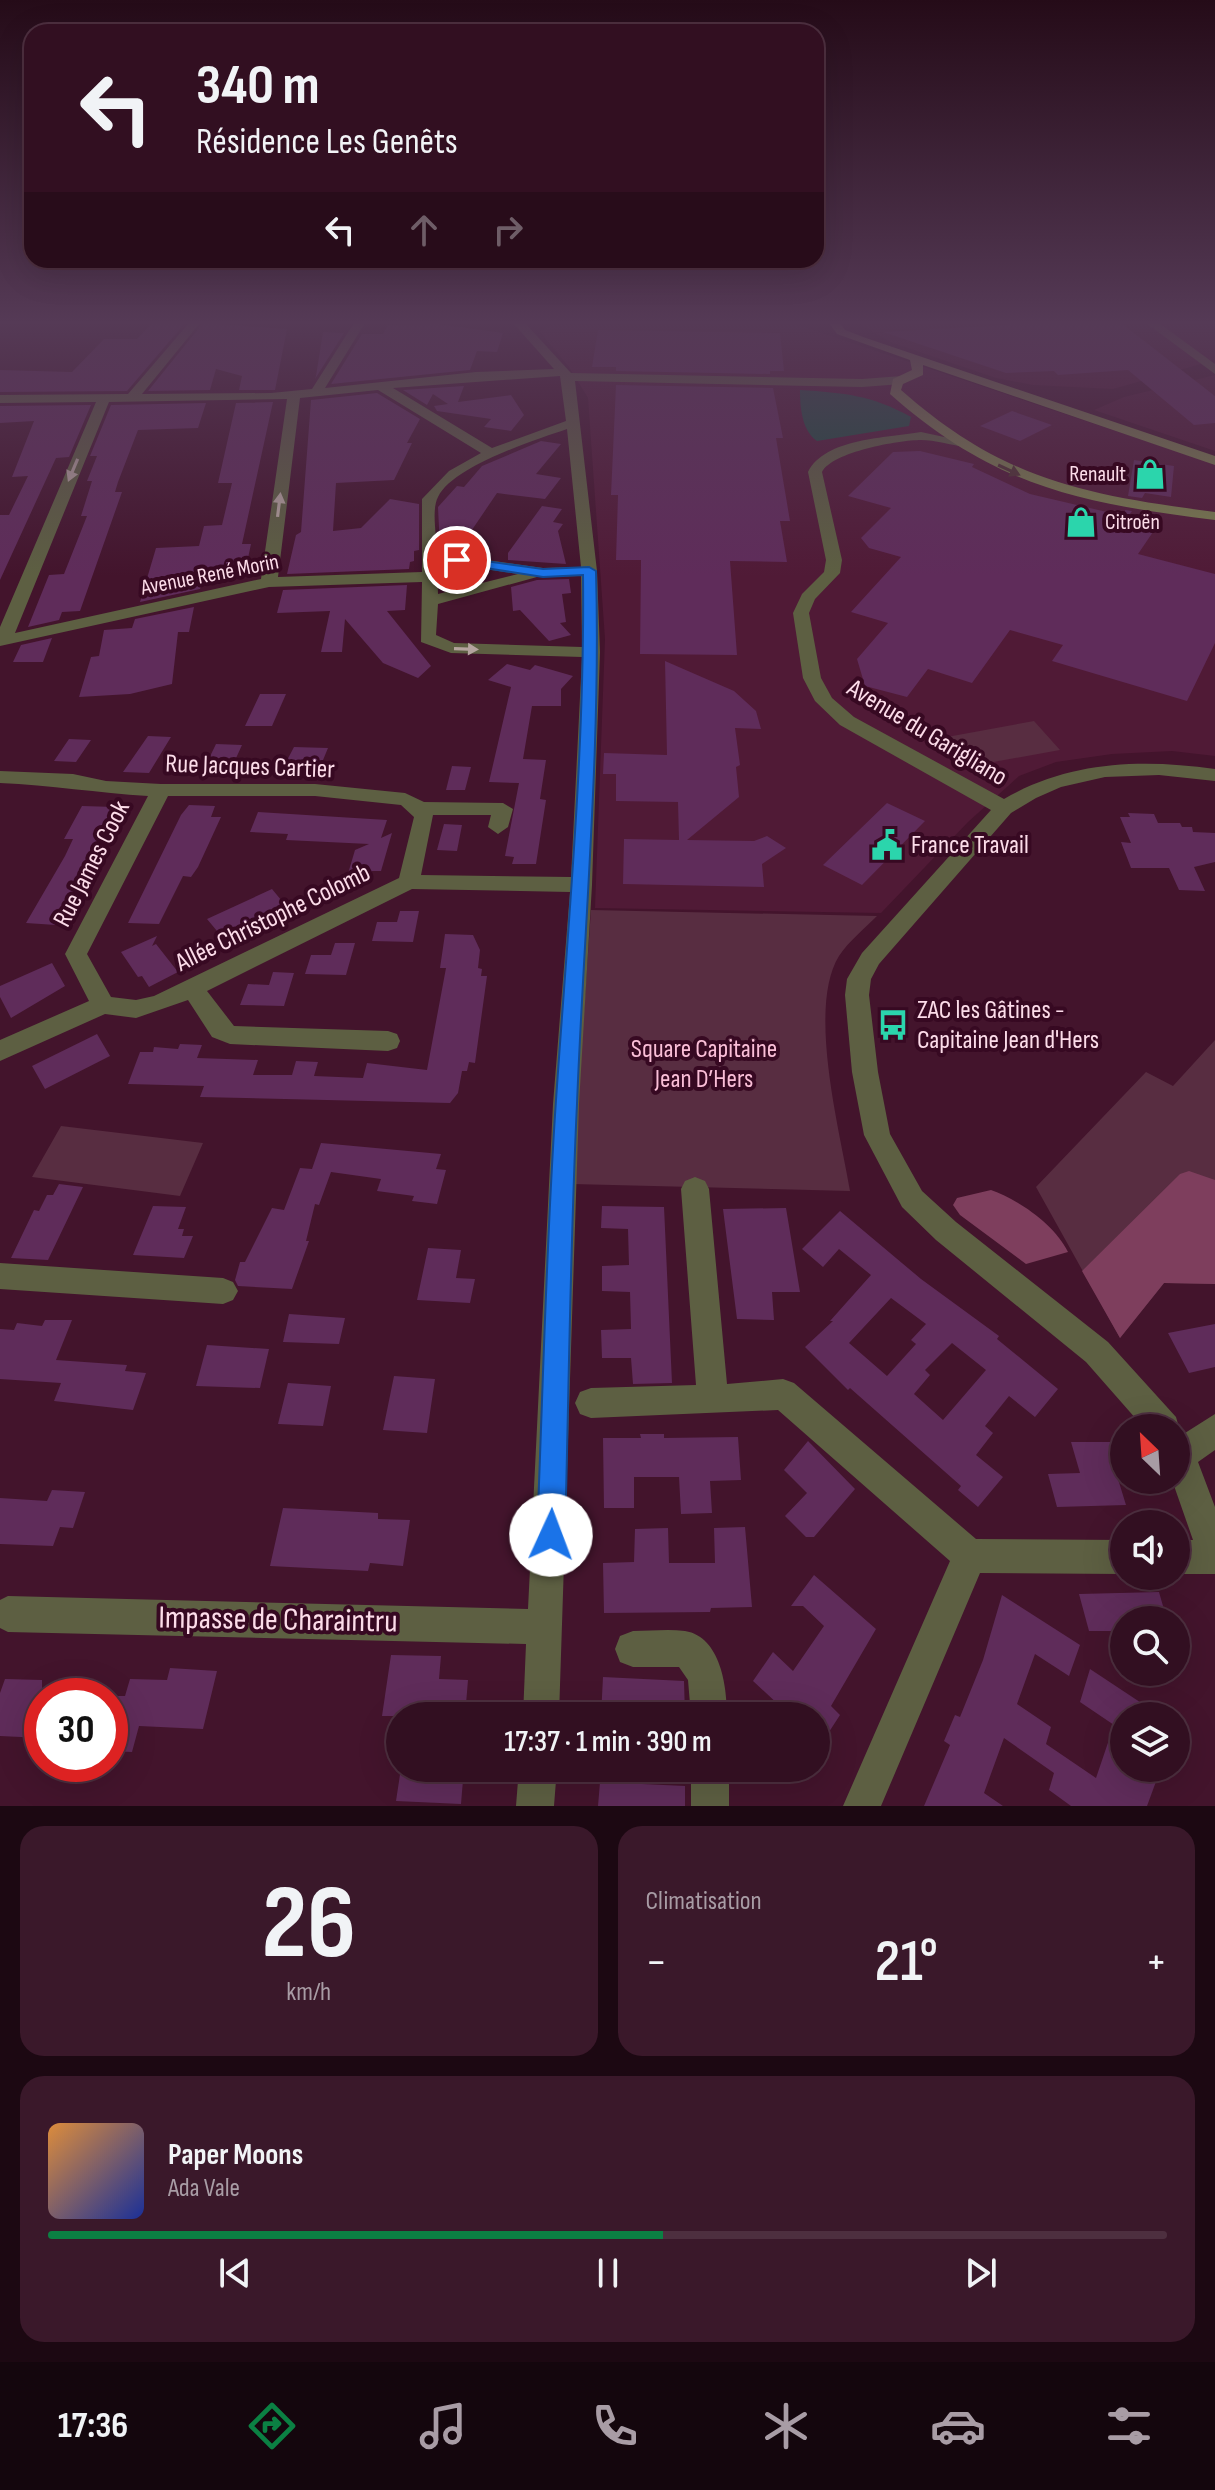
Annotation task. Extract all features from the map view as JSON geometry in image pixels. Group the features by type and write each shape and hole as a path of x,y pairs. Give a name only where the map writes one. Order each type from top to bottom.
{"main road":[{"path":"923,407 935,422 1009,471 1042,483 1110,499 1215,516"},
{"path":"1058,407 1215,461"}],"street":[{"path":"3,637 100,407"},
{"path":"269,582 292,407"},
{"path":"415,407 493,455"},
{"path":"542,1702 566,1104 581,885 591,652 589,571 572,407"},
{"path":"575,422 493,455 457,473 433,491 429,499 430,601 427,638 451,648 591,652"},
{"path":"921,436 935,422"},
{"name":"Avenue du Garigliano","path":"965,443 921,436 831,454 820,462 815,472 834,560 832,573 808,597 801,613 812,678 824,701 847,721 1004,808 1034,788 1071,775 1123,769 1180,769 1215,775"},
{"path":"429,556 543,573 589,571"},
{"path":"430,601 543,573"},
{"name":"Avenue René Morin","path":"3,637 269,582 429,577"},
{"name":"Rue Jacques Cartier","path":"0,777 73,780 106,787 161,790 315,790 350,796 405,799 420,808 503,809 498,827"},
{"name":"Rue James Cook","path":"103,1005 76,954 161,790"},
{"path":"409,882 424,817 420,808"},
{"path":"1004,808 870,959 859,979 857,1015 877,1135 912,1199 946,1231 1097,1352 1149,1414"},
{"name":"Allée Christophe Colomb","path":"0,1051 103,1005 136,1009 160,1003 409,882 581,885"},
{"path":"192,988 221,1030 230,1035 388,1041"},
{"path":"695,1189 713,1400"},
{"path":"0,1276 223,1291"},
{"path":"591,1403 713,1400 783,1394 970,1556 1110,1557"},
{"path":"1190,1438 1215,1430"},
{"path":"1190,1487 1215,1555 1190,1556"},
{"path":"862,1806 970,1556"},
{"name":"Impasse de Charaintru","path":"8,1614 547,1627"},
{"path":"633,1649 686,1649 702,1664 709,1686 709,1702"},
{"path":"535,1806 537,1782"},
{"path":"710,1782 710,1806"}],"shaded area":[{"path":"589,407 1045,407 1215,464 1215,756 1172,751 1112,754 1056,762 1019,776 968,822 881,913 595,908 605,639"},
{"path":"801,407 890,407 911,417 909,426 817,441 808,431"},
{"path":"1100,407 1215,407 1215,451 1094,410"},
{"path":"1189,1171 1215,1180 1215,1284 1164,1283 1120,1338 1082,1271 1180,1174"},
{"path":"991,1190 1035,1215 1054,1232 1068,1252 1026,1264 960,1215 953,1205 957,1198"}],"green space":[{"path":"1034,721 1060,750 960,768 936,739"},
{"name":"Square Capitaine Jean D’Hers","path":"591,910 877,916 839,956 830,979 826,1006 829,1070 850,1191 572,1184"},
{"path":"1215,1040 1215,1284 1164,1283 1120,1338 1036,1187 1146,1072 1173,1086"},
{"path":"61,1126 203,1143 180,1196 32,1177"}],"building":[{"path":"0,407 90,407 69,457 56,458 0,580 0,515 9,515 28,476 12,477 34,421 0,423"},
{"path":"110,407 205,407 198,428 138,430 115,492 122,492 80,611 62,612 59,620 28,627 49,575 64,574 87,516 81,516 92,481 87,481 97,456 90,456"},
{"path":"235,407 272,407 242,544 251,544 244,577 203,580 200,589 140,602 156,548 199,546 204,526 222,525 232,483 218,483"},
{"path":"310,407 401,407 420,419 407,443 412,443 394,480 336,483 333,531 361,528 390,499 419,504 419,550 414,551 414,561 410,562 409,569 287,574 296,535 301,532"},
{"path":"435,407 519,407 524,415 511,431 484,427 491,419 437,411"},
{"path":"615,407 777,407 783,438 776,438 790,521 780,521 787,562 730,561 737,655 640,654 641,560 616,560 618,495 611,495"},
{"path":"1173,407 1215,407 1215,423 1194,425"},
{"path":"1012,411 1052,425 1020,441 980,426"},
{"path":"541,441 561,444 536,474 561,478 545,499 497,493 459,549 440,549 438,507 457,486 464,487 482,466"},
{"path":"920,451 974,464 972,467 1030,494 1124,516 1125,510 1132,511 1123,524 1153,532 1138,554 1215,574 1215,643 1187,701 1052,661 1063,645 1010,630 972,683 928,669 907,697 865,686 857,659 888,623 851,612 901,557 869,548 861,538 891,508 848,496 893,452"},
{"path":"1134,460 1174,466 1171,497 1145,493 1142,498 1128,496"},
{"path":"542,506 562,509 553,522 563,524 558,531 566,564 508,560 508,553"},
{"path":"569,579 571,593 562,594 566,622 560,623 571,635 549,641 520,610 513,611 511,587 537,580"},
{"path":"407,585 405,610 387,611 431,666 418,678 383,663 345,619 342,652 321,652 330,611 277,613 283,590"},
{"path":"194,607 189,632 178,632 172,684 130,694 79,697 91,657 99,656 104,630 132,628 135,619"},
{"path":"52,638 43,662 13,662 21,645"},
{"path":"665,661 734,691 756,711 761,729 735,728 740,765 736,767 739,797 687,840 754,841 767,836 786,848 762,864 764,887 623,884 624,839 679,840 678,802 616,801 616,774 603,774 604,753 667,755"},
{"path":"507,664 530,670 535,665 573,676 561,689 561,706 532,706 523,759 546,760 540,799 546,800 536,864 512,864 514,857 505,856 519,783 489,782 511,687 488,680"},
{"path":"260,694 286,694 272,726 245,726"},
{"path":"148,736 171,737 149,773 123,772"},
{"path":"69,739 91,740 76,762 54,761"},
{"path":"216,744 242,745 232,767 228,767 223,776 201,775"},
{"path":"294,747 328,748 316,777 285,775 288,768 283,768"},
{"path":"452,766 471,767 465,790 446,790"},
{"path":"887,803 925,821 862,885 823,865"},
{"path":"189,805 215,806 211,817 221,817 198,867 191,877 183,876 159,924 128,923 181,815"},
{"path":"82,806 115,807 111,815 116,815 108,827 113,828 67,914 62,914 56,925 26,923 65,856 73,839 64,839"},
{"path":"258,812 387,820 381,838 392,833 381,871 372,871 369,878 347,877 355,850 369,844 286,840 288,834 250,832"},
{"path":"1128,813 1154,814 1158,823 1180,823 1182,827 1192,827 1193,832 1215,833 1215,862 1194,867 1205,891 1179,890 1169,868 1131,868 1121,842 1131,843 1120,817 1130,817"},
{"path":"444,824 462,825 457,851 437,850"},
{"path":"272,889 291,912 227,943 207,919"},
{"path":"400,911 419,911 413,942 372,941 377,922 397,922"},
{"path":"445,934 473,935 480,950 478,968 482,969 481,976 487,976 475,1063 469,1062 467,1071 462,1071 458,1093 450,1103 200,1097 204,1086 128,1084 140,1052 153,1052 154,1047 178,1049 180,1044 202,1045 197,1058 258,1060 253,1075 292,1075 296,1061 318,1062 314,1076 363,1078 367,1063 427,1070 446,968 440,968"},
{"path":"157,936 152,946 156,944 178,972 149,987 121,952"},
{"path":"335,943 355,943 346,975 305,974 311,955 331,955"},
{"path":"52,963 65,986 11,1018 0,997 0,986"},
{"path":"273,972 294,973 284,1006 240,1005 248,984 269,985"},
{"path":"97,1034 110,1056 45,1089 32,1066"},
{"path":"321,1143 441,1154 436,1169 446,1170 437,1204 412,1201 414,1196 377,1191 381,1179 331,1172 319,1205 315,1204 306,1241 309,1241 292,1289 238,1286 235,1280 240,1262 245,1262 272,1208 284,1210 300,1168 312,1169"},
{"path":"59,1184 83,1187 48,1260 11,1258 34,1210 39,1211 47,1195 53,1195"},
{"path":"153,1206 186,1207 178,1229 184,1229 182,1236 193,1236 184,1258 133,1255"},
{"path":"602,1206 664,1207 672,1383 633,1384 631,1358 602,1358 601,1330 631,1329 630,1292 602,1291 602,1266 629,1265 628,1229 601,1228"},
{"path":"786,1208 800,1292 772,1292 774,1320 737,1319 723,1209"},
{"path":"840,1211 921,1279 999,1336 997,1339 1058,1389 1035,1417 1009,1396 985,1426 993,1433 976,1455 1003,1477 978,1507 958,1490 961,1486 850,1388 848,1390 805,1347 833,1321 830,1321 871,1275 839,1249 823,1267 802,1249","holes":["891,1298 926,1324 911,1340 916,1344 887,1376 849,1343","952,1343 986,1370 943,1420 914,1394 930,1375 925,1370"]},
{"path":"428,1248 461,1250 456,1278 475,1279 470,1303 417,1300"},
{"path":"289,1314 345,1318 339,1344 283,1342"},
{"path":"45,1320 72,1320 56,1360 127,1365 125,1371 146,1373 133,1410 54,1401 61,1383 0,1379 0,1329 14,1330 17,1323 42,1326"},
{"path":"1215,1324 1215,1367 1189,1373 1168,1333"},
{"path":"207,1345 269,1349 260,1388 196,1386"},
{"path":"394,1376 435,1379 427,1433 383,1430"},
{"path":"288,1383 331,1386 323,1426 278,1424"},
{"path":"640,1434 664,1434 664,1438 738,1437 741,1480 710,1481 712,1513 681,1514 679,1477 634,1477 634,1508 604,1508 603,1438 641,1438"},
{"path":"808,1441 855,1489 814,1537 806,1537 785,1516 807,1493 784,1470"},
{"path":"1071,1442 1110,1442 1110,1494 1123,1494 1126,1505 1057,1507 1048,1474 1080,1473"},
{"path":"52,1490 85,1492 73,1528 60,1527 53,1546 0,1544 0,1498 47,1501"},
{"path":"283,1508 378,1513 378,1519 410,1520 403,1566 370,1563 368,1571 270,1566"},
{"path":"745,1527 752,1607 711,1608 710,1612 604,1613 603,1563 634,1562 635,1529 668,1528 669,1563 715,1563 714,1528"},
{"path":"814,1575 876,1629 831,1706 840,1715 830,1730 830,1702 776,1702 753,1681 773,1652 793,1671 824,1626 803,1606 791,1606"},
{"path":"1159,1592 1163,1606 1110,1606 1110,1631 1089,1631 1079,1594"},
{"path":"1002,1595 1080,1645 1069,1676 1035,1654 1017,1704 1051,1727 1046,1744 1096,1778 1110,1737 1110,1782 1156,1782 1147,1806 1071,1806 1049,1790 1054,1773 1004,1738 984,1793 1003,1806 924,1806 950,1745 944,1741 955,1715 960,1717 983,1660"},
{"path":"391,1655 441,1656 439,1679 468,1680 466,1702 386,1702 386,1716 382,1716"},
{"path":"170,1668 217,1671 203,1729 139,1726 132,1752 128,1752 130,1679 167,1680"},
{"path":"1090,1669 1110,1682 1110,1686 1116,1686 1140,1702 1110,1702 1110,1722 1080,1702"},
{"path":"603,1677 684,1681 685,1702 602,1702"},
{"path":"5,1679 24,1680 24,1737 0,1736 0,1693"},
{"path":"399,1782 463,1782 461,1804 396,1801"},
{"path":"600,1782 685,1786 685,1806 598,1806"}],"place":[{"name":"Renault","path":"1150,474"},
{"name":"Citroën","path":"1081,522"},
{"name":"France Travail","path":"887,845"},
{"name":"ZAC les Gâtines - Capitaine Jean d'Hers","path":"893,1025"}],"route":[{"path":"457,560 543,573 589,571 591,652 581,885 566,1104 551,1535"}]}
